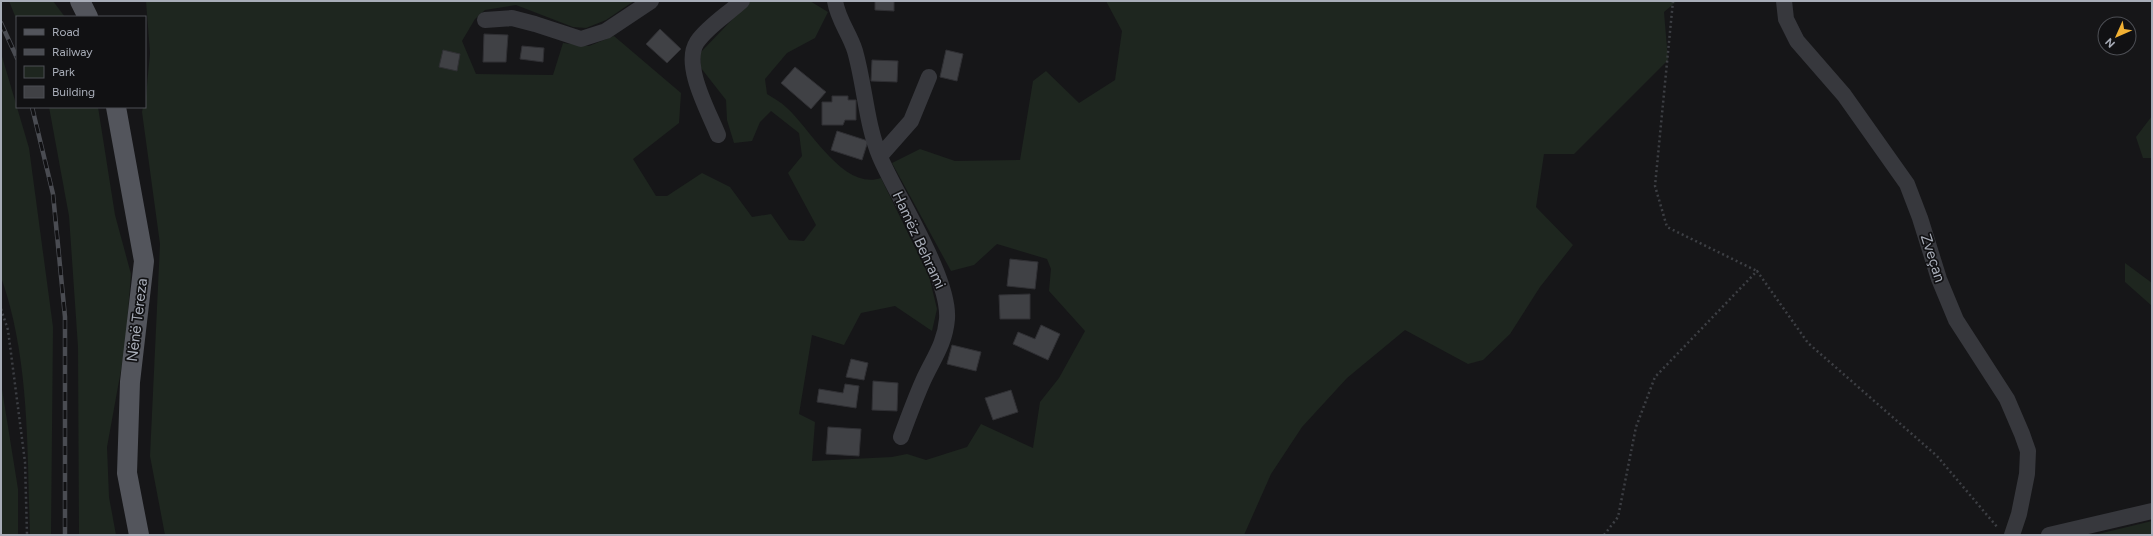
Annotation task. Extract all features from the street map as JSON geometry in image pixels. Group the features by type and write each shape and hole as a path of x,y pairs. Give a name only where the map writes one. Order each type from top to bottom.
{"main road":[{"path":"80,1 88,16"},
{"name":"Nënë Tereza","path":"116,108 144,261 130,382 127,473 139,535"}],"street":[{"path":"485,20 512,18 582,39 606,31 651,1"},
{"path":"718,135 698,88 692,54 697,43 704,35 742,1"},
{"name":"Hamëz Behrami","path":"835,1 841,23 855,50 880,156 925,249 943,290 946,304 947,319 937,357 924,379 901,437"},
{"name":"Zveçan","path":"1784,1 1786,19 1797,41 1844,95 1907,184 1920,218 1939,279 1956,320 2007,399 2019,427 2028,451 2027,474 2019,514 2005,532"},
{"path":"880,156 911,121 929,77"},
{"path":"2049,535 2152,511"}],"path":[{"path":"1673,1 1655,186 1667,227 1757,271 1808,343 1937,456 2005,532"},
{"path":"1604,535 1618,517 1636,427 1656,377 1757,271"},
{"path":"1,309 8,330 25,462 27,535"}],"green space":[{"path":"9,1 53,1 64,16 16,16 16,18"},
{"path":"146,1 634,1 606,20 586,28 573,27 516,5 485,10 475,19 462,41 476,74 553,75 563,43 589,46 614,36 681,93 679,123 633,159 656,196 667,196 702,173 730,187 752,217 771,214 789,240 804,241 816,225 788,173 802,156 799,133 771,111 760,122 752,141 734,143 727,120 726,100 701,68 700,53 750,1 810,1 828,12 815,38 787,53 765,79 767,94 787,108 829,156 841,167 854,176 867,180 881,178 929,276 937,309 932,331 895,306 861,313 844,345 812,335 799,414 815,422 812,461 892,457 907,454 926,460 967,447 981,424 1033,448 1040,402 1059,378 1085,331 1049,291 1051,269 1047,259 997,244 974,265 951,271 892,163 920,149 955,161 1020,160 1033,81 1046,71 1079,103 1115,80 1122,31 1106,1 1677,1 1664,12 1668,60 1574,154 1544,154 1536,207 1573,245 1540,287 1510,334 1483,360 1468,364 1405,330 1347,378 1302,427 1271,474 1244,535 165,535 150,456 160,244 142,112 143,108 146,108 150,53"},
{"path":"1,53 29,148 53,327 51,535 30,535 27,437 22,372 10,308 1,277"},
{"path":"49,108 98,108 115,215 131,274 125,348 107,447 109,497 116,535 79,535 78,347 69,216"},
{"path":"2152,116 2152,158 2143,158 2136,137"},
{"path":"2125,263 2152,283 2152,306 2125,282"},
{"path":"1,383 18,489 18,535 1,535"},
{"path":"2152,521 2152,535 2094,535"}],"building":[{"path":"875,1 894,1 894,11 875,10"},
{"path":"660,29 681,49 667,63 646,44"},
{"path":"484,34 508,35 506,62 483,62"},
{"path":"522,46 544,48 543,62 520,59"},
{"path":"443,50 460,54 457,71 439,67"},
{"path":"946,50 963,54 957,81 940,77"},
{"path":"872,60 898,61 897,82 871,81"},
{"path":"795,67 826,92 811,109 781,83"},
{"path":"832,96 848,96 848,100 856,100 856,120 845,120 843,125 822,125 822,102 832,102"},
{"path":"837,131 868,141 862,160 831,150"},
{"path":"1010,259 1038,262 1035,289 1007,286"},
{"path":"1030,294 1030,319 1000,319 999,295"},
{"path":"1041,325 1060,334 1048,360 1013,344 1018,332 1035,339"},
{"path":"952,345 981,352 976,371 947,364"},
{"path":"851,359 868,363 864,380 846,377"},
{"path":"873,381 898,383 897,411 872,410"},
{"path":"845,384 859,386 856,408 817,402 819,389 843,393"},
{"path":"1011,390 1018,412 993,420 985,398"},
{"path":"828,427 861,429 859,456 826,454"}],"railway":[{"path":"1,23 16,56"},
{"path":"32,108 53,194 65,317 65,535"}]}
